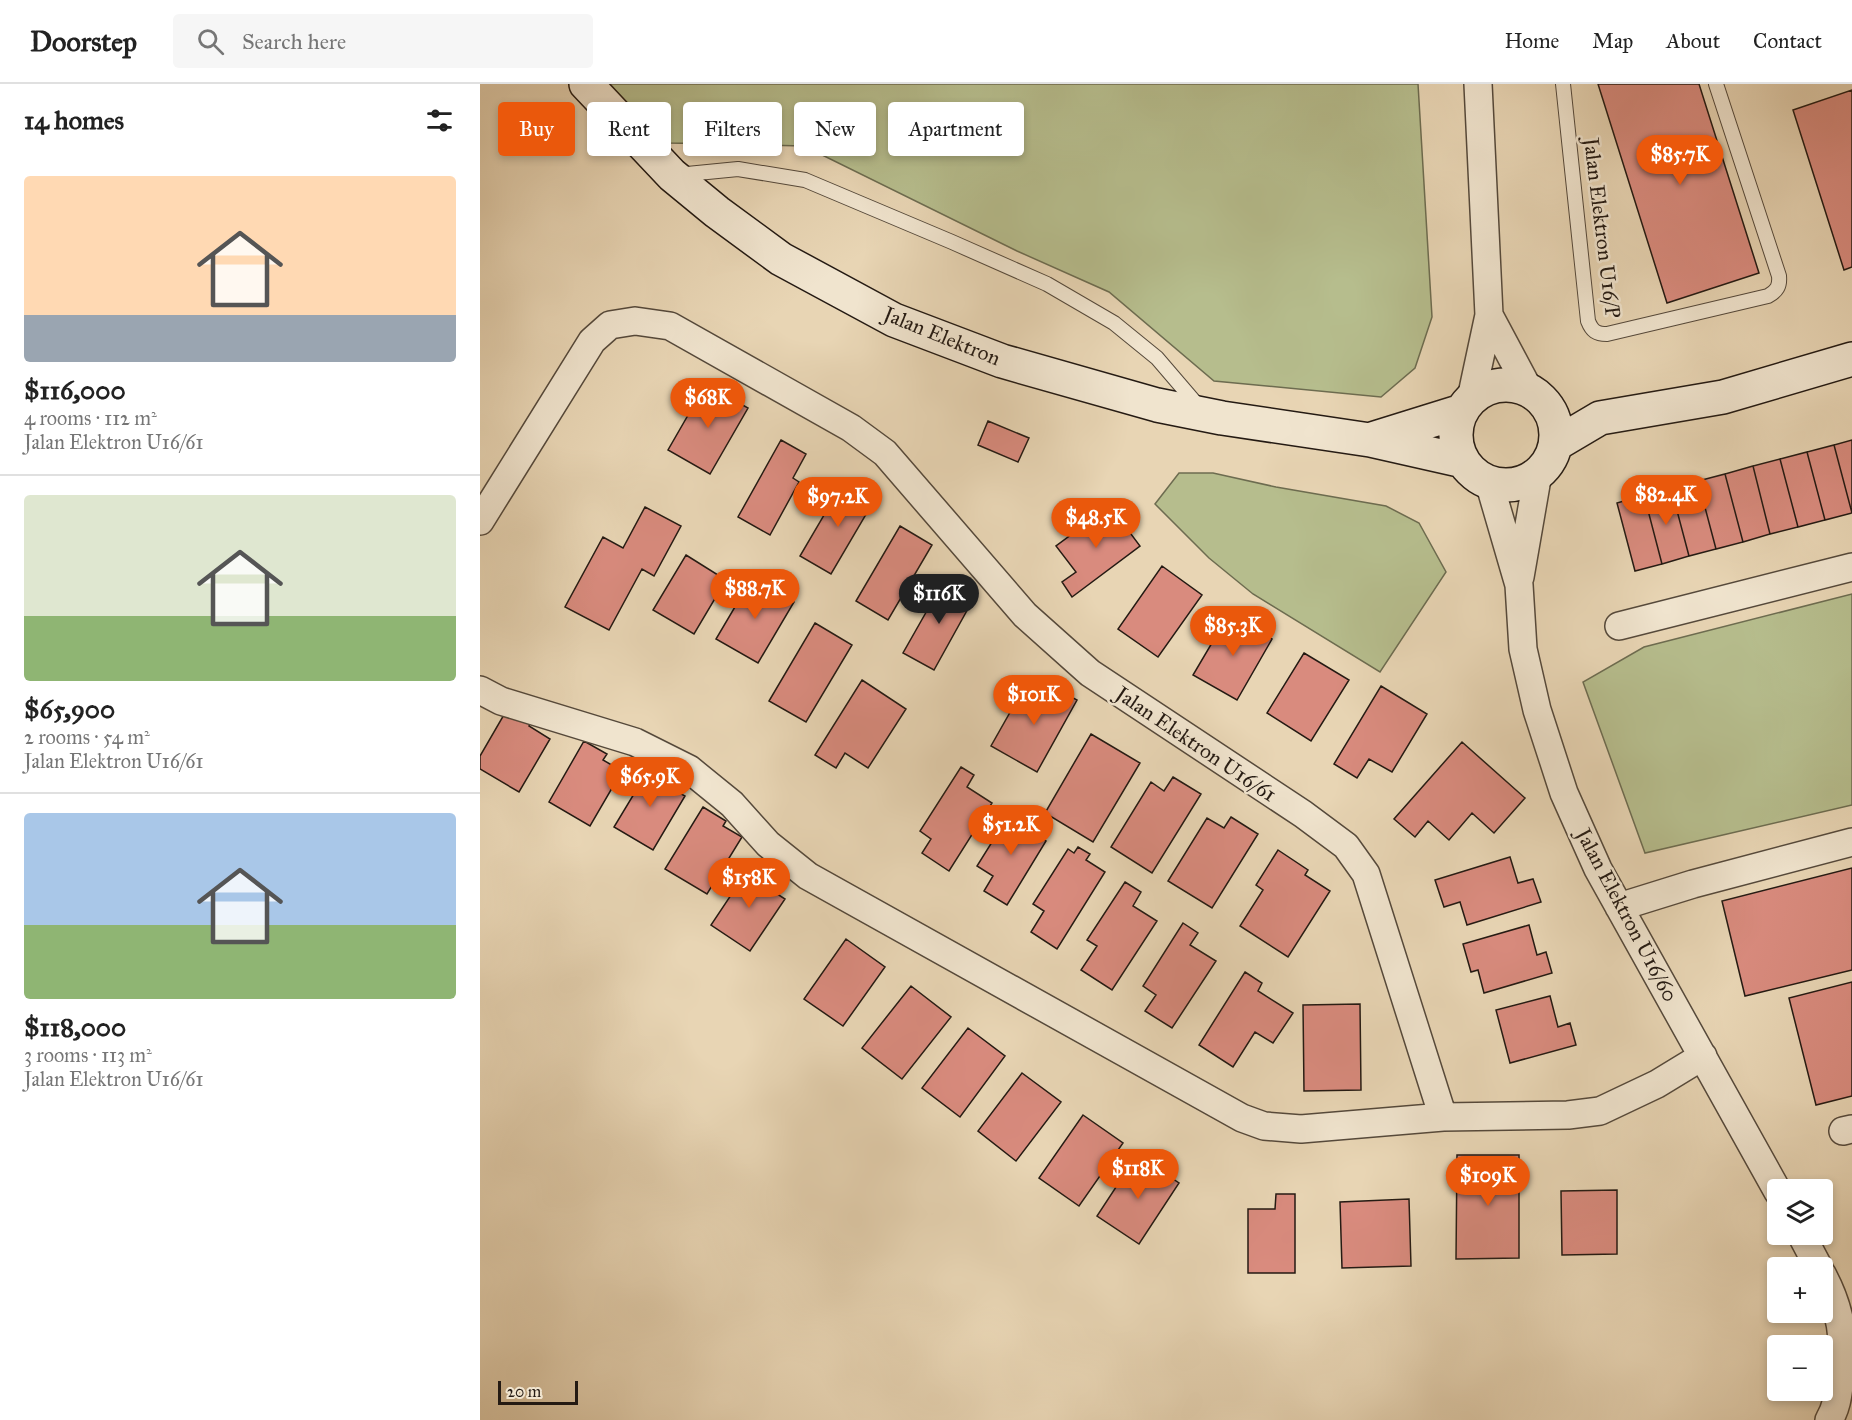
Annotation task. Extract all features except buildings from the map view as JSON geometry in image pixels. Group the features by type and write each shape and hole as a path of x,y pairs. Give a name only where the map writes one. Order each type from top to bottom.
{"street":[{"name":"Jalan Elektron","path":"586,84 672,175 717,212 781,259 894,320 1002,361 1157,405 1370,440 1463,461"},
{"path":"1478,84 1489,315 1466,405 1456,428 1456,436 1463,461 1474,474 1489,482 1515,485 1538,473 1549,460 1556,444 1556,427 1551,411 1535,394 1489,315"},
{"name":"Jalan Elektron U16/61","path":"480,521 592,341 610,325 635,321 670,326 851,428 885,453 1025,615 1090,673 1303,814 1346,846 1366,874 1443,1117"},
{"path":"1556,444 1600,418 1723,397 1852,359"},
{"path":"1466,405 1484,390 1498,385 1514,385 1600,418"},
{"name":"Jalan Elektron","path":"1370,440 1466,405"},
{"path":"1519,585 1538,473"},
{"path":"1489,482 1519,585"},
{"path":"1619,626 1852,567"},
{"name":"Jalan Elektron U16/60","path":"1519,585 1523,649 1537,710 1564,793 1598,869 1771,1179"},
{"path":"480,690 501,701 635,742 689,769 732,804 768,844 808,876 1242,1118 1264,1126 1301,1129 1443,1117 1568,1115 1600,1111 1657,1084 1703,1056"},
{"path":"1619,907 1693,884 1852,842"},
{"path":"1829,1420 1836,1409 1841,1370 1842,1326 1833,1293"}],"lane":[{"name":"Jalan Elektron U16/P","path":"1563,84 1588,321 1591,329 1598,334 1607,334 1768,296 1776,292 1779,276 1716,84"},
{"path":"672,175 738,169 805,180 1047,284 1114,322 1157,358 1205,414"}],"green space":[{"path":"610,84 1418,84 1432,317 1415,368 1381,397 1214,381 1109,292 1017,251 824,156 876,156 876,102 794,102 794,146 782,146 782,102 683,102 683,143 671,143 671,102 625,102"},
{"path":"1179,473 1213,473 1276,487 1386,506 1419,523 1446,572 1380,672 1253,594 1209,558 1155,504"},
{"path":"1852,594 1852,805 1645,853 1583,682 1644,647"}]}
